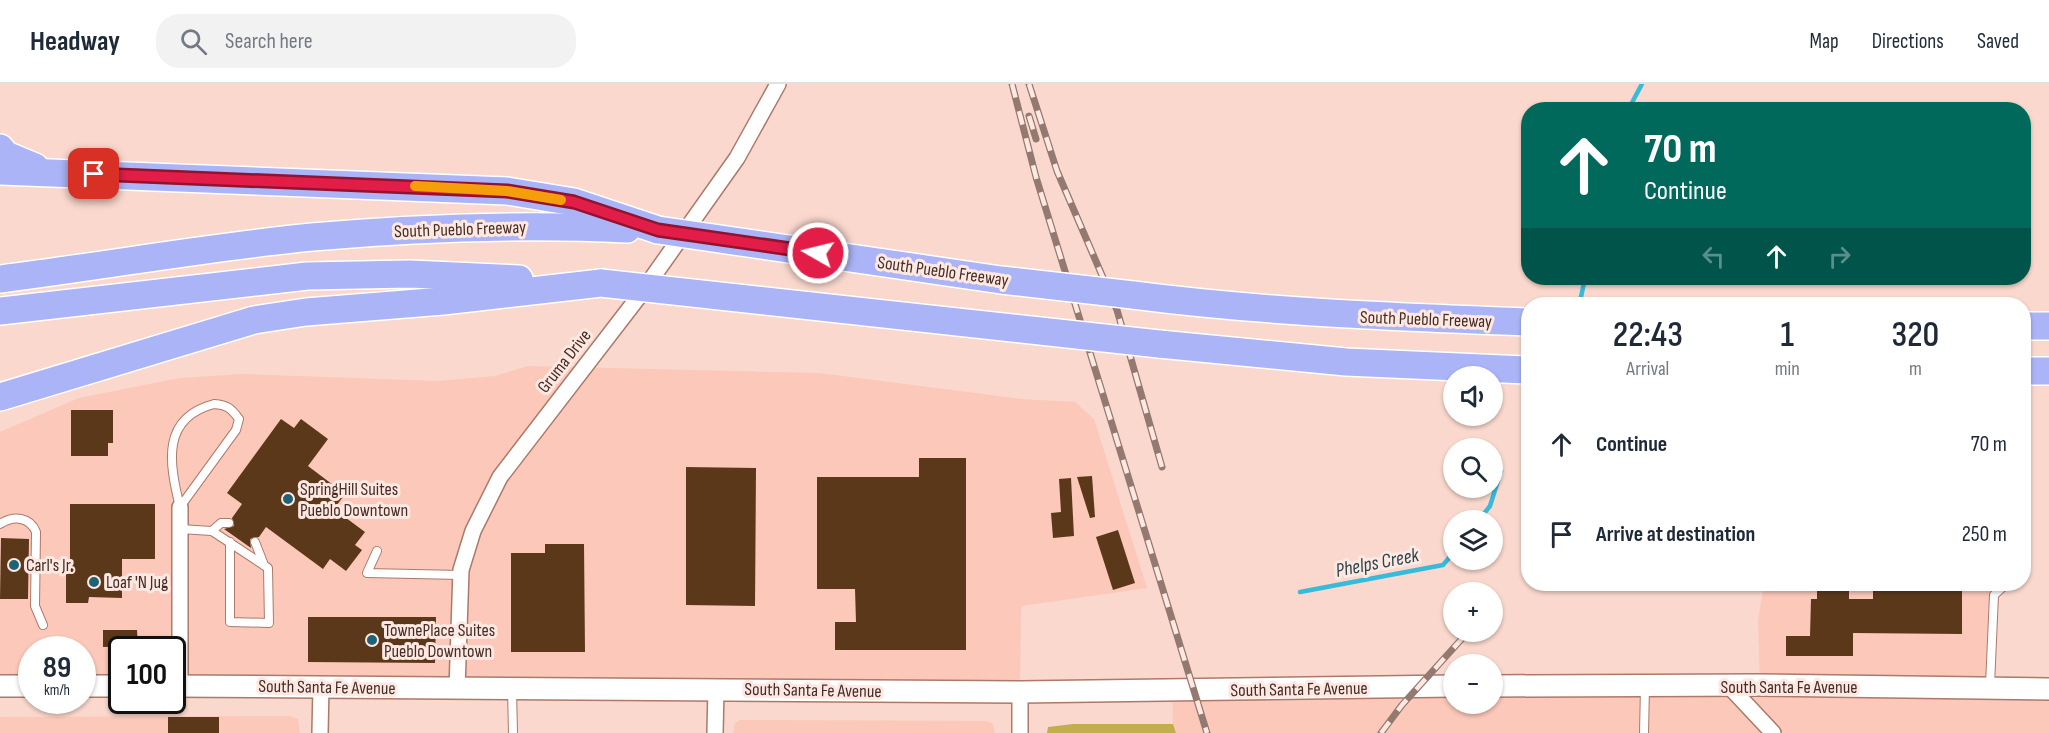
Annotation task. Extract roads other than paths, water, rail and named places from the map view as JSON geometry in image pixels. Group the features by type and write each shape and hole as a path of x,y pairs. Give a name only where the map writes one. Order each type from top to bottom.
{"highway":[{"path":"0,148 6,155 51,173"},
{"path":"0,171 507,191 574,202 658,230"},
{"name":"South Pueblo Freeway","path":"1,279 310,238 429,229 557,226 658,230 1001,280 1223,306 1351,316 1521,322"},
{"path":"2,311 307,276 411,274 601,283 1346,363 1521,370"},
{"path":"0,397 254,320 306,312 601,283"},
{"path":"2031,326 2049,326"},
{"path":"2031,371 2049,371"}],"main road":[{"path":"0,686 18,686"},
{"name":"South Santa Fe Avenue","path":"186,686 1020,692 1443,686"},
{"name":"South Santa Fe Avenue","path":"1503,686 2049,689"}],"street":[{"name":"Gruma Drive","path":"457,689 461,575 473,531 500,477 640,295 737,158 778,84"},
{"path":"177,636 180,507"},
{"path":"320,733 321,686"},
{"path":"1729,686 1773,733"},
{"path":"716,689 716,733"},
{"path":"1020,692 1020,733"}],"lane":[{"path":"214,404 226,405 238,419 236,430 180,507 173,479 173,445 177,427 187,415 199,408 214,404"},
{"path":"0,524 15,519 26,520 33,524 36,532 35,606 43,625"},
{"path":"212,531 221,523 229,523"},
{"path":"180,529 212,531 230,542 268,568 269,623 230,622 230,542"},
{"path":"255,542 264,565"},
{"path":"377,551 367,573 461,575"},
{"path":"1990,689 1994,595 1998,591"},
{"path":"1644,733 1645,686"},
{"path":"512,689 513,733"}],"waterway":[{"name":"Phelps Creek","path":"1632,102 1642,84"},
{"name":"Phelps Creek","path":"1581,297 1584,285"},
{"name":"Phelps Creek","path":"1487,510 1493,498"},
{"name":"Phelps Creek","path":"1300,592 1443,565"}],"railway":[{"path":"1012,84 1036,177 1207,733"},
{"path":"1029,84 1057,171 1117,310 1162,467"},
{"path":"1029,116 1036,139"},
{"path":"1381,733 1402,705 1459,642"}],"place":[{"name":"SpringHill Suites Pueblo Downtown","path":"288,499"},
{"name":"Carl's Jr.","path":"14,565"},
{"name":"Loaf 'N Jug","path":"94,582"},
{"name":"TownePlace Suites Pueblo Downtown","path":"372,640"}]}
